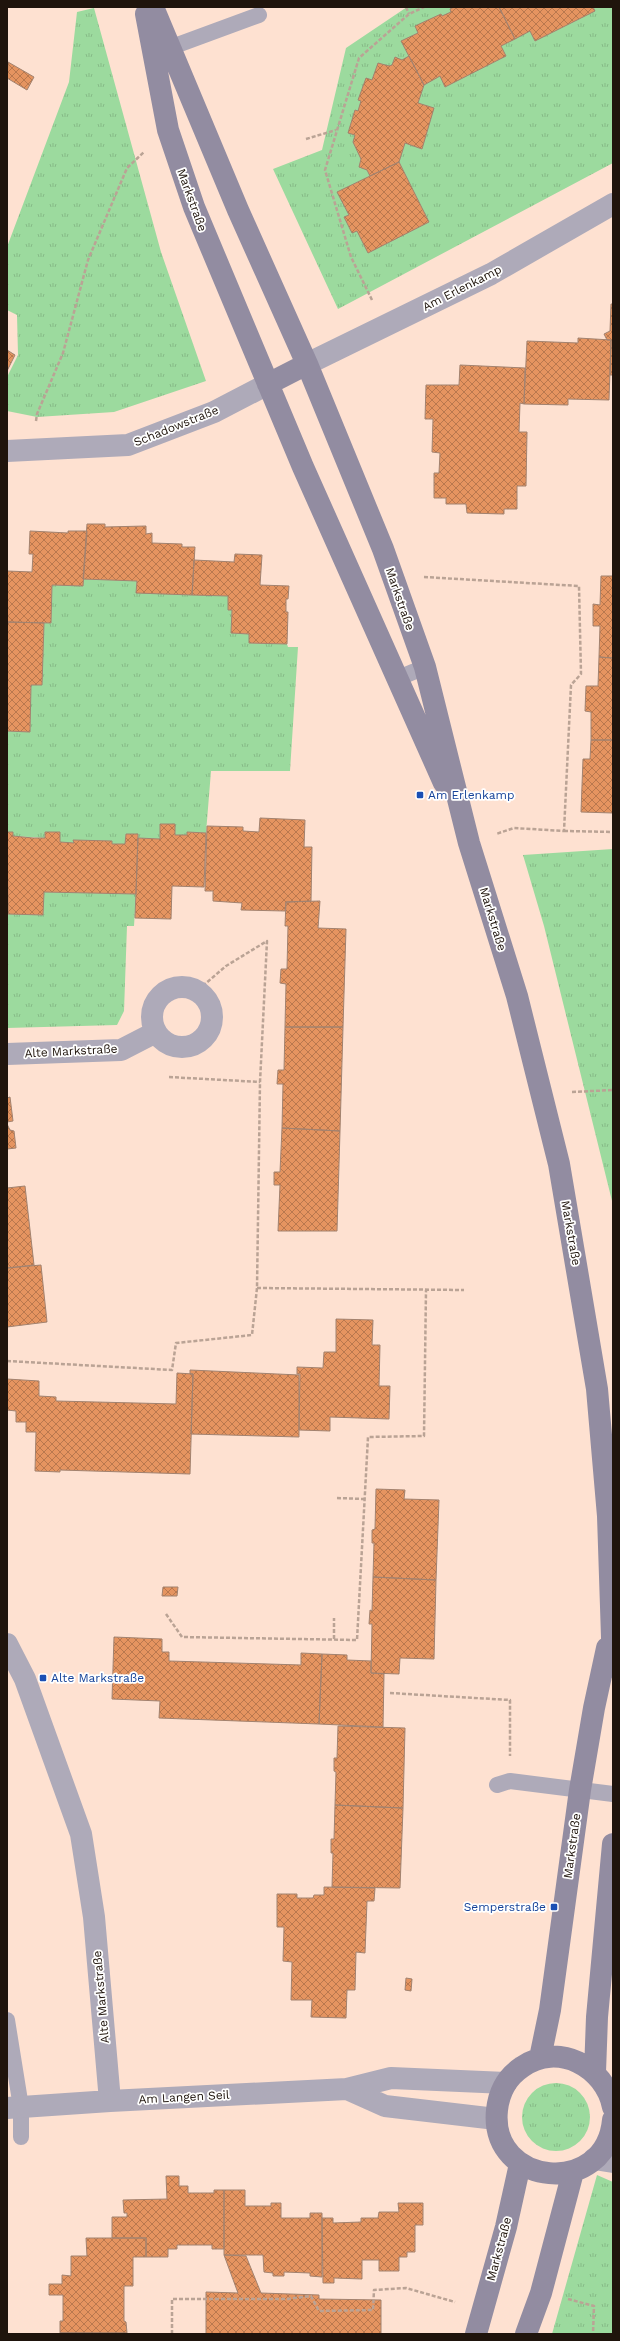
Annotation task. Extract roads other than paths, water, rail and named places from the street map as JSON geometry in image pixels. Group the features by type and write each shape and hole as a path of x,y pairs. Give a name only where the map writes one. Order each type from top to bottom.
{"main road":[{"name":"Markstraße","path":"144,7 162,51 238,210 307,364 392,576 425,667 469,843 517,996 559,1164 597,1390 608,1516 610,1635 613,1667"},
{"name":"Markstraße","path":"153,7 162,51 168,130 194,207 268,384 469,843"},
{"path":"268,384 307,364"},
{"name":"Markstraße","path":"540,2058 550,2010 580,1790 594,1708 610,1635"},
{"path":"595,2072 597,2017 613,1844"},
{"path":"613,2107 604,2083 595,2072 579,2062 566,2058 540,2058 521,2068 506,2083 498,2100 496,2119 500,2136 508,2152 520,2164 537,2172 555,2175 573,2172 604,2161 606,2146 612,2129 613,2120"},
{"name":"Markstraße","path":"476,2334 506,2227 520,2164"},
{"path":"526,2334 541,2293 573,2172"}],"street":[{"name":"Am Erlenkamp","path":"307,364 491,274 613,204"},
{"name":"Schadowstraße","path":"7,451 33,451 128,445 214,412 268,384"},
{"path":"182,986 198,990 209,1001 213,1016 208,1032 198,1043 182,1047 167,1043 156,1032 152,1017 156,1001 167,990 182,986"},
{"name":"Alte Markstraße","path":"7,1054 121,1050 156,1032"},
{"name":"Alte Markstraße","path":"7,1644 25,1679 81,1834 94,1917 110,2101"},
{"name":"Am Langen Seil","path":"14,2108 110,2101 347,2089 392,2078 506,2083"},
{"name":"Am Langen Seil","path":"347,2089 385,2106 496,2119"}],"lane":[{"path":"162,51 259,16"},
{"path":"396,679 425,667"},
{"path":"504,1783 613,1794"},
{"path":"7,2020 14,2108 22,2137"}],"place":[{"name":"Am Erlenkamp","path":"420,795"},
{"name":"Alte Markstraße","path":"43,1678"},
{"name":"Semperstraße","path":"554,1907"}]}
